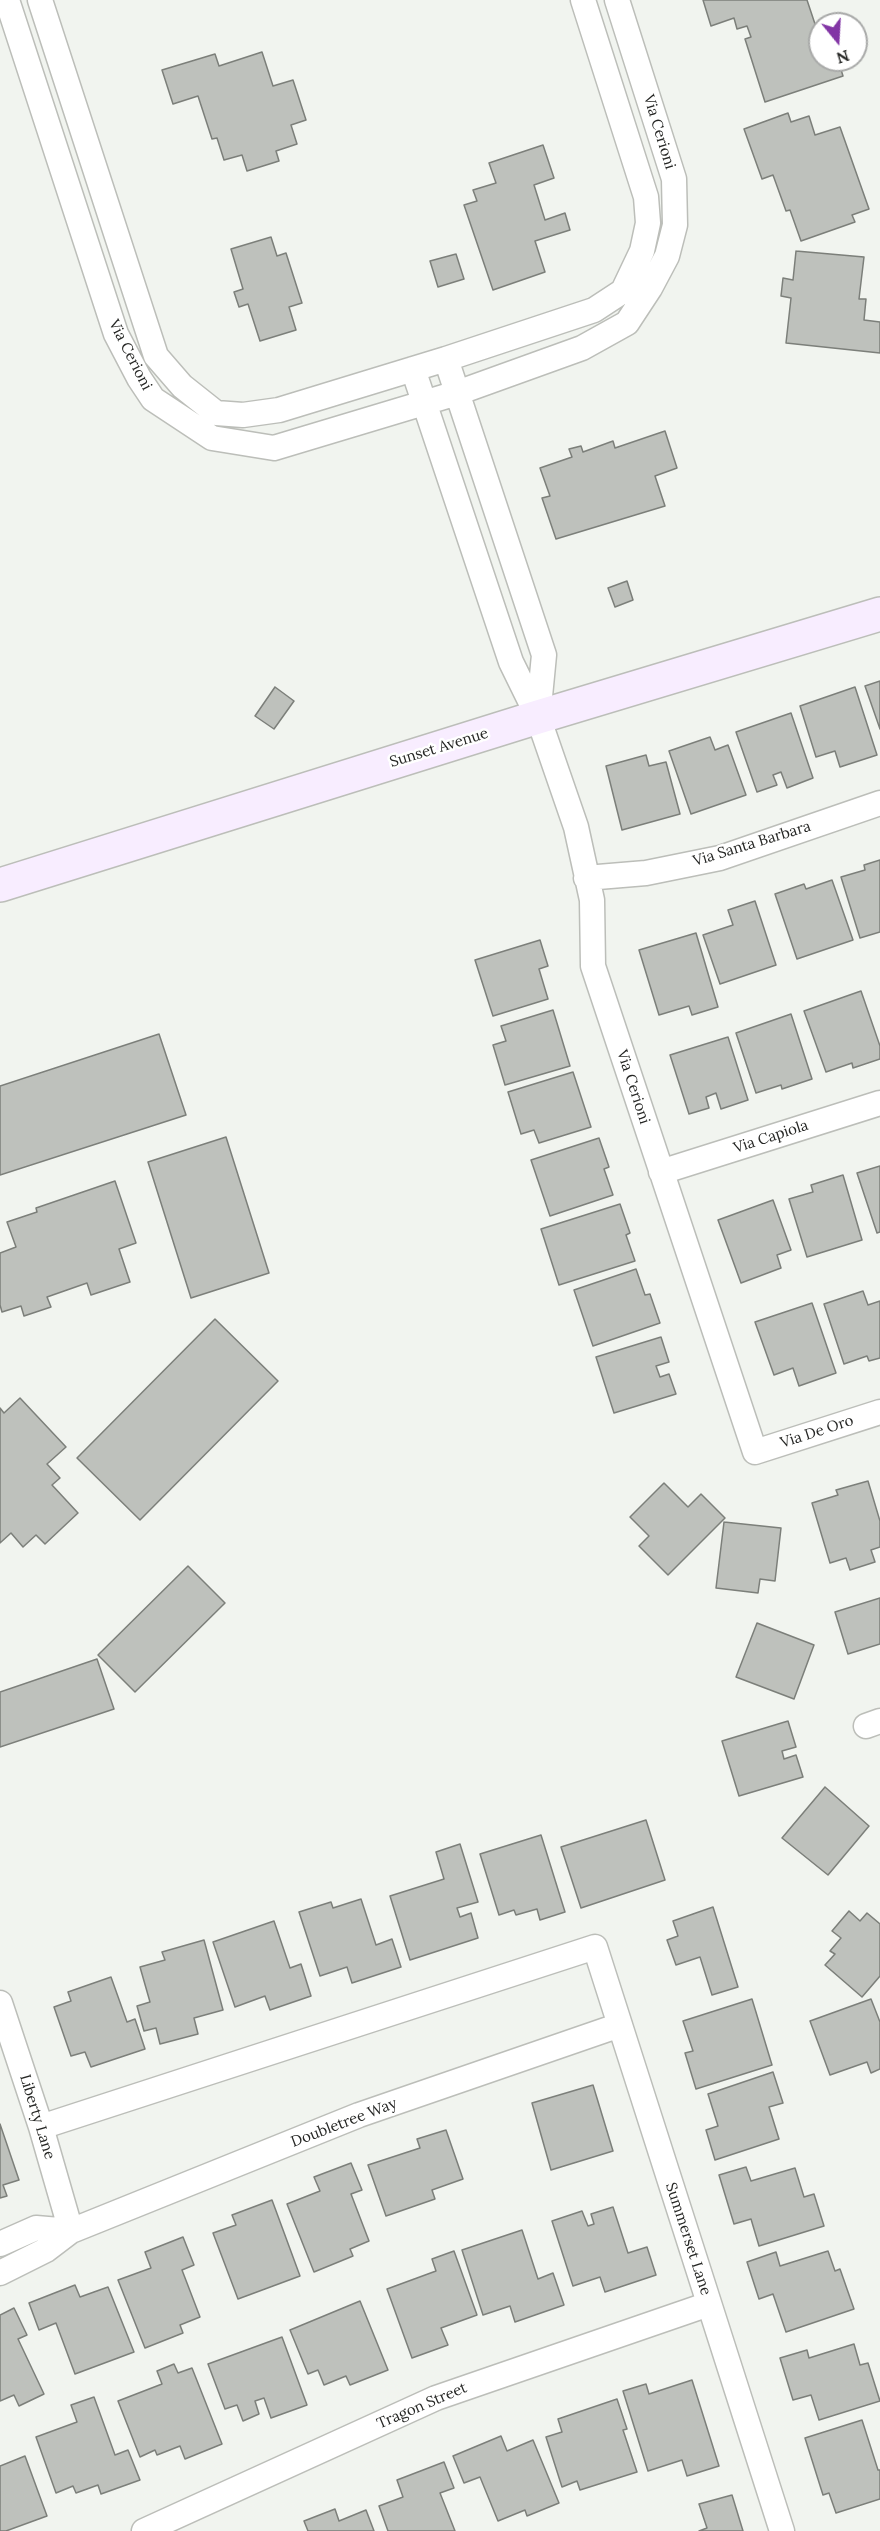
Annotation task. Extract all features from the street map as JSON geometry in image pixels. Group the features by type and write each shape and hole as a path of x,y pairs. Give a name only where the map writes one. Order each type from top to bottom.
{"main road":[{"name":"Sunset Avenue","path":"0,885 538,717 880,614"}],"street":[{"name":"Via Cerioni","path":"7,0 116,334 139,378 153,399 212,438 274,448 457,393 582,348 627,323 650,288 667,256 675,225 674,179 617,0"},
{"name":"Via Cerioni","path":"40,0 156,356 183,386 216,413 243,415 279,410 446,359 594,310 623,291 642,251 648,223 646,197 583,0"},
{"name":"Via Cerioni","path":"446,359 544,655 538,717"},
{"name":"Via Cerioni","path":"413,369 511,662 538,717 576,827 592,900 593,966 755,1452"},
{"name":"Via Santa Barbara","path":"586,878 646,873 720,858 880,803"},
{"name":"Via Capiola","path":"661,1172 880,1103"},
{"name":"Via De Oro","path":"755,1452 880,1412"},
{"name":"Summerset Lane","path":"41,2127 595,1947 782,2531"},
{"name":"Liberty Lane","path":"0,2003 41,2127 71,2231"},
{"name":"Doubletree Way","path":"0,2273 46,2250 71,2231 359,2115 620,2025"},
{"name":"Doubletree Way","path":"0,2244 36,2228 71,2231"},
{"name":"Tragon Street","path":"144,2531 436,2398 709,2304"}],"building":[{"path":"703,0 807,0 811,12 808,12 808,72 842,72 843,76 765,102 745,39 751,37 747,26 737,29 734,18 711,26"},
{"path":"262,52 273,86 293,80 306,120 291,125 297,144 276,151 279,161 247,171 242,155 224,160 217,138 212,139 198,96 173,104 162,70 215,54 219,66"},
{"path":"788,113 791,122 809,116 815,135 840,127 869,209 852,215 855,222 801,241 790,210 786,211 773,175 762,179 744,129"},
{"path":"543,145 554,178 534,185 545,220 565,213 570,230 535,241 545,272 493,290 464,205 477,201 473,190 496,183 489,163"},
{"path":"271,237 277,256 286,253 302,303 289,307 296,330 260,341 248,304 239,307 234,292 243,289 231,249"},
{"path":"796,251 864,257 859,299 866,299 864,320 880,322 880,353 786,343 791,298 781,296 783,278 793,280"},
{"path":"456,254 464,279 438,287 430,261"},
{"path":"665,431 677,468 655,476 665,506 556,539 542,498 550,496 540,468 572,457 569,449 581,446 583,452 613,441 615,448"},
{"path":"627,581 633,600 615,607 608,588"},
{"path":"880,681 880,729 865,686"},
{"path":"275,687 294,701 274,729 255,716"},
{"path":"855,687 877,755 840,767 835,751 816,757 800,706"},
{"path":"791,713 813,778 787,788 781,772 773,775 777,785 757,792 736,732"},
{"path":"710,737 715,750 728,745 746,795 691,814 669,751"},
{"path":"646,755 649,766 666,762 680,814 622,830 606,766"},
{"path":"880,860 880,932 860,938 841,877 865,870 864,865"},
{"path":"832,880 853,940 797,959 775,894 804,884 806,889"},
{"path":"755,901 776,965 720,984 703,935 733,925 728,910"},
{"path":"696,933 718,1007 692,1015 689,1006 659,1015 639,950"},
{"path":"540,940 548,966 539,969 548,999 493,1016 475,960"},
{"path":"861,991 880,1046 880,1059 853,1068 852,1063 826,1072 804,1011"},
{"path":"553,1010 570,1066 505,1085 493,1045 506,1041 501,1026"},
{"path":"791,1014 812,1079 782,1089 781,1085 756,1093 736,1033"},
{"path":"159,1034 186,1115 0,1175 0,1086"},
{"path":"728,1037 748,1100 721,1109 716,1093 706,1097 709,1108 689,1114 670,1055"},
{"path":"573,1072 591,1127 539,1143 534,1130 521,1134 508,1092"},
{"path":"226,1137 269,1273 191,1298 148,1162"},
{"path":"599,1138 609,1167 604,1169 613,1195 550,1216 531,1160"},
{"path":"880,1166 880,1232 877,1233 857,1173"},
{"path":"843,1175 862,1240 807,1257 789,1199 813,1192 811,1185"},
{"path":"115,1181 136,1243 119,1249 130,1282 91,1295 87,1283 47,1297 51,1307 24,1316 21,1306 2,1312 0,1253 16,1247 7,1222 37,1212 36,1208"},
{"path":"773,1200 791,1250 777,1255 781,1268 741,1283 718,1220"},
{"path":"620,1204 630,1233 626,1235 635,1261 559,1285 541,1229"},
{"path":"636,1269 645,1295 650,1294 660,1323 593,1346 574,1290"},
{"path":"863,1291 868,1305 880,1301 880,1358 869,1361 867,1356 844,1364 824,1304"},
{"path":"812,1303 836,1373 799,1386 793,1368 774,1375 755,1322"},
{"path":"215,1319 278,1381 140,1520 77,1458"},
{"path":"661,1337 669,1362 656,1366 660,1377 669,1374 676,1394 614,1413 596,1357"},
{"path":"20,1398 66,1447 47,1464 60,1478 52,1485 78,1513 45,1544 36,1535 23,1547 11,1533 0,1543 0,1408 4,1413"},
{"path":"868,1481 880,1521 880,1547 871,1550 875,1562 850,1570 846,1558 830,1563 812,1503 838,1495 836,1490"},
{"path":"664,1483 688,1507 701,1494 725,1518 668,1575 639,1546 649,1536 630,1517"},
{"path":"724,1522 781,1528 775,1581 760,1579 758,1593 716,1588"},
{"path":"188,1566 225,1603 135,1692 98,1655"},
{"path":"880,1598 880,1644 848,1654 835,1612"},
{"path":"757,1623 814,1645 794,1699 736,1677"},
{"path":"97,1659 114,1709 0,1747 0,1692"},
{"path":"788,1721 796,1747 782,1751 784,1759 796,1755 803,1777 739,1796 722,1741"},
{"path":"825,1787 869,1826 828,1875 782,1838"},
{"path":"646,1820 665,1880 581,1908 561,1847"},
{"path":"541,1835 565,1912 540,1920 537,1909 516,1915 514,1910 499,1915 480,1854"},
{"path":"460,1844 478,1902 457,1908 460,1917 471,1913 478,1938 410,1960 390,1896 444,1879 436,1852"},
{"path":"361,1899 376,1945 392,1939 401,1967 352,1983 347,1967 320,1976 299,1912 331,1902 333,1908"},
{"path":"713,1907 738,1987 712,1995 700,1957 676,1965 667,1940 678,1936 673,1921"},
{"path":"849,1911 860,1921 867,1913 880,1924 880,1976 862,1997 825,1965 835,1954 830,1951 841,1938 832,1931"},
{"path":"274,1921 290,1968 301,1964 311,1996 270,2010 265,1996 235,2007 213,1942"},
{"path":"204,1940 223,2010 194,2018 198,2034 160,2044 156,2028 144,2031 137,2006 150,2002 140,1967 165,1960 162,1952"},
{"path":"111,1977 127,2022 135,2019 145,2049 91,2067 85,2052 71,2056 54,2007 71,2001 68,1992"},
{"path":"752,1999 772,2065 696,2089 685,2053 693,2051 683,2021"},
{"path":"871,1999 880,2022 880,2069 871,2073 867,2062 830,2075 810,2021"},
{"path":"773,2072 783,2103 769,2107 779,2139 715,2160 706,2130 718,2126 708,2094"},
{"path":"593,2085 613,2151 551,2170 532,2103"},
{"path":"0,2124 19,2180 3,2185 7,2196 0,2198"},
{"path":"446,2130 463,2179 432,2190 435,2199 386,2216 368,2165 420,2148 417,2139"},
{"path":"351,2163 362,2190 351,2194 369,2241 350,2249 353,2256 314,2272 287,2204 320,2191 314,2177"},
{"path":"746,2167 751,2181 795,2168 804,2197 814,2194 824,2226 759,2246 751,2219 734,2224 719,2175"},
{"path":"272,2200 300,2276 238,2299 213,2233 236,2225 232,2215"},
{"path":"613,2207 628,2253 647,2247 656,2275 605,2292 600,2277 573,2286 552,2221 582,2211 588,2226 594,2224 591,2214"},
{"path":"522,2230 538,2279 553,2273 564,2305 515,2322 510,2306 483,2315 462,2250"},
{"path":"183,2237 194,2265 182,2270 200,2317 180,2325 183,2333 145,2348 118,2280 151,2268 145,2252"},
{"path":"454,2251 477,2315 441,2328 448,2345 412,2358 387,2289 436,2271 432,2259"},
{"path":"828,2251 835,2271 840,2269 854,2309 786,2332 773,2294 759,2299 747,2262 776,2252 780,2266"},
{"path":"75,2285 80,2297 108,2287 134,2352 75,2374 56,2323 39,2330 29,2303"},
{"path":"360,2301 388,2370 350,2385 346,2376 324,2385 318,2370 308,2374 290,2330"},
{"path":"14,2308 27,2335 18,2339 44,2394 19,2406 14,2395 0,2401 0,2315"},
{"path":"282,2337 307,2405 271,2418 264,2398 255,2401 259,2414 243,2421 237,2405 225,2409 208,2364"},
{"path":"854,2344 860,2365 868,2363 880,2401 819,2420 811,2395 793,2400 780,2358 807,2350 809,2358"},
{"path":"174,2364 178,2373 192,2368 222,2444 185,2459 180,2446 157,2455 155,2450 140,2457 118,2401 162,2384 157,2371"},
{"path":"692,2380 719,2466 687,2476 682,2460 648,2471 623,2391 646,2384 649,2394"},
{"path":"94,2397 115,2455 128,2450 140,2480 101,2494 98,2485 76,2493 73,2486 56,2493 36,2437 77,2422 71,2405"},
{"path":"617,2399 627,2429 623,2430 637,2472 580,2490 577,2481 562,2487 546,2437 562,2432 558,2419"},
{"path":"862,2420 878,2470 880,2470 880,2499 836,2513 829,2493 823,2495 805,2438"},
{"path":"501,2436 507,2451 533,2440 559,2503 527,2516 525,2510 498,2521 480,2477 464,2483 453,2456"},
{"path":"25,2456 47,2516 6,2531 0,2531 0,2466"},
{"path":"444,2462 454,2488 440,2493 455,2531 388,2531 379,2506 403,2497 397,2480"},
{"path":"732,2495 743,2531 699,2531 707,2528 699,2504"},
{"path":"335,2509 339,2521 366,2510 374,2531 308,2531 304,2521"}]}
